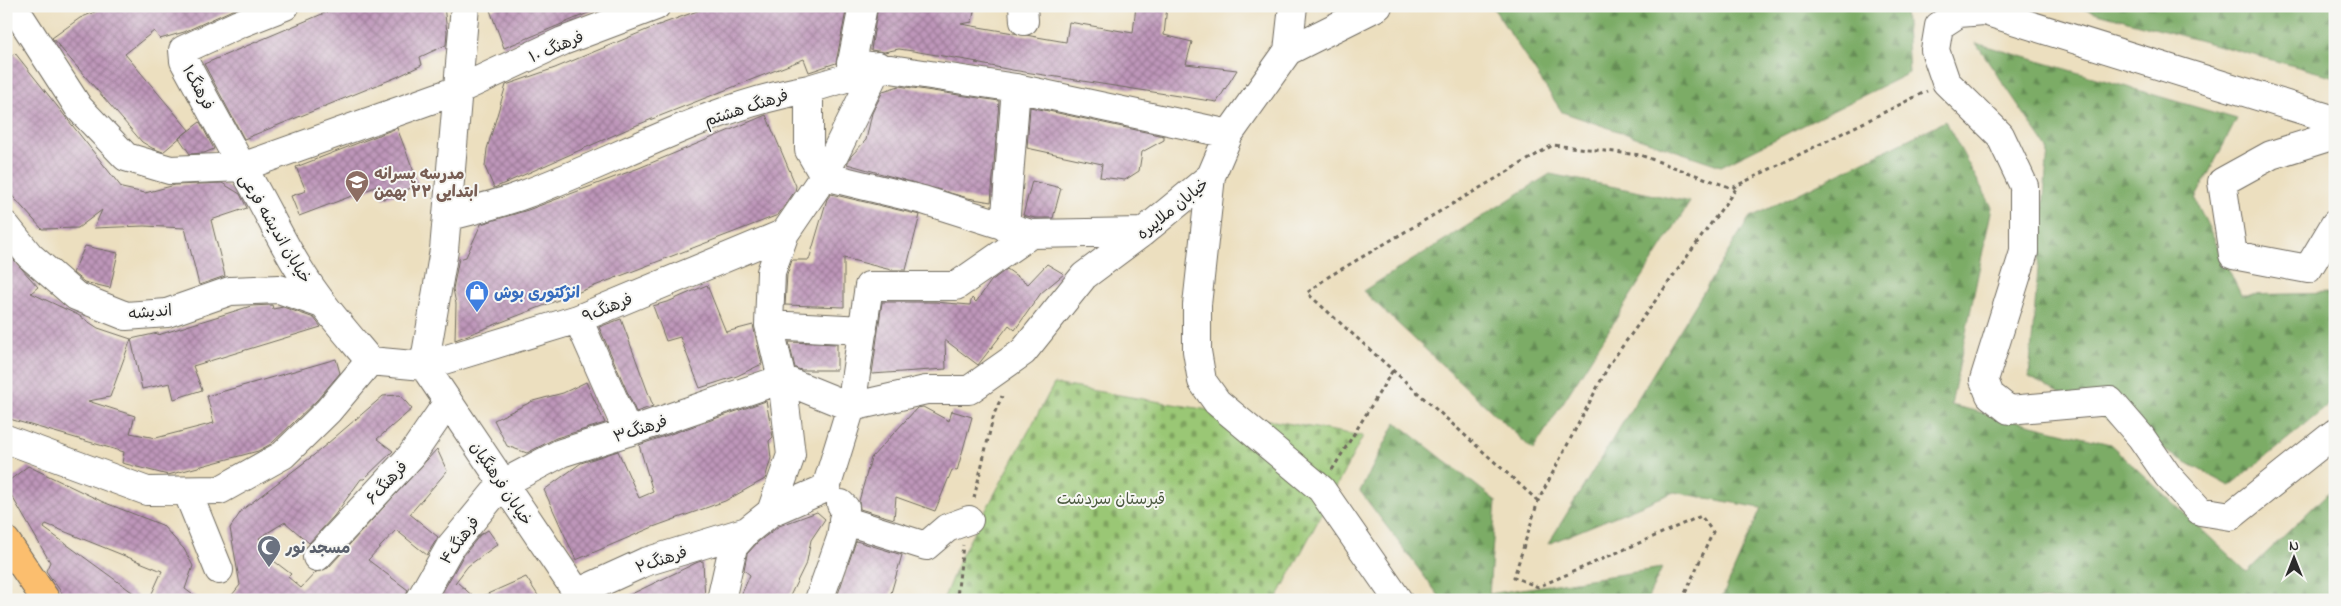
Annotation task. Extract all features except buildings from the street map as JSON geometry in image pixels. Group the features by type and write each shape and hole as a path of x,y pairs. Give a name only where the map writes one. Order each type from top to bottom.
{"main road":[{"path":"6,541 46,600"}],"street":[{"name":"فرهنگ۱","path":"242,168 184,61 183,50 239,24 285,6"},
{"path":"6,438 147,491 220,490 283,455 328,411 370,360 424,366 444,250 465,6"},
{"name":"فرهنگ ۱۰","path":"242,168 458,90 563,41 656,6"},
{"path":"809,89 849,77 863,6"},
{"path":"1288,51 1293,6"},
{"name":"خیابان ملاپیره","path":"851,407 926,390 969,390 1023,352 1084,276 1211,176 1229,134 1288,51 1378,6"},
{"name":"خیابان اندیشه فرعی","path":"19,10 79,108 126,157 170,170 242,168 262,199 298,268 322,304 370,360"},
{"path":"2335,120 1984,11 1959,13 1939,26 1935,50 1946,82 2000,135 2024,186 2024,252 1984,380 1990,395 2009,410 2110,401 2141,437 2168,476 2200,511 2231,516 2335,433"},
{"path":"851,63 1016,88 1229,134"},
{"path":"771,512 792,455 782,379 769,326 771,272 786,233 824,176 878,66"},
{"path":"1005,227 1016,88"},
{"name":"فرهنگ هشتم","path":"447,217 523,195 676,131 758,101 809,89 809,150 824,176"},
{"path":"2335,135 2271,155 2222,182 2233,255 2308,268 2335,224"},
{"path":"824,176 924,200 1031,234 1142,232"},
{"path":"1211,176 1197,305 1197,351 1202,381 1217,402 1321,489 1398,600"},
{"name":"اندیشه","path":"6,226 30,256 76,296 126,316 167,313 230,291 279,289 322,304"},
{"name":"فرهنگ۹","path":"424,366 578,319 786,233"},
{"path":"721,600 733,547 747,531 771,512 826,488 851,407 864,330 869,286 956,286 1031,234"},
{"path":"578,319 628,432"},
{"path":"769,326 864,330"},
{"name":"خیابان فرهنگیان","path":"424,366 579,597"},
{"path":"782,379 851,407"},
{"name":"فرهنگ۳","path":"502,484 561,452 628,432 782,379"},
{"name":"فرهنگ۶","path":"317,557 411,456 448,402"},
{"name":"فرهنگ۴","path":"420,600 450,547 502,484"},
{"path":"819,600 840,538 845,508 826,488"},
{"path":"187,491 220,570"},
{"path":"843,520 926,546 947,528 969,520"},
{"name":"فرهنگ۲","path":"579,597 645,562 747,531"}],"path":[{"path":"1538,501 1307,293 1328,277 1553,145 1640,155 1732,188 1946,82"},
{"path":"1682,600 1713,532 1702,516 1538,587 1514,577 1538,501 1609,365 1738,185"},
{"path":"1321,489 1393,370"},
{"path":"960,600 957,597 960,558 994,414 1006,387"}],"green space":[{"path":"1492,6 1910,6 1905,8 1909,73 1721,166 1562,112"},
{"path":"2072,6 2335,6 2335,77"},
{"path":"1976,43 2237,119 2195,199 2241,295 2335,293 2335,400 2230,486 2029,377 2048,149"},
{"path":"1945,121 1992,207 1951,405 2110,444 2247,572 2335,486 2335,600 1721,600 1761,508 1674,492 1548,544 1749,218"},
{"path":"1550,174 1690,202 1533,450 1363,291"},
{"name":"قبرستان سردشت","path":"1054,384 1363,436 1276,600 943,600 960,558"},
{"path":"1396,422 1496,501 1489,594 1662,568 1647,600 1442,600 1360,491"}],"place":[{"name":"مدرسه پسرانه ابتدایی ۲۲ بهمن","path":"357,203"},
{"name":"انژکتوری بوش","path":"477,313"},
{"name":"مسجد نور","path":"269,568"}]}
